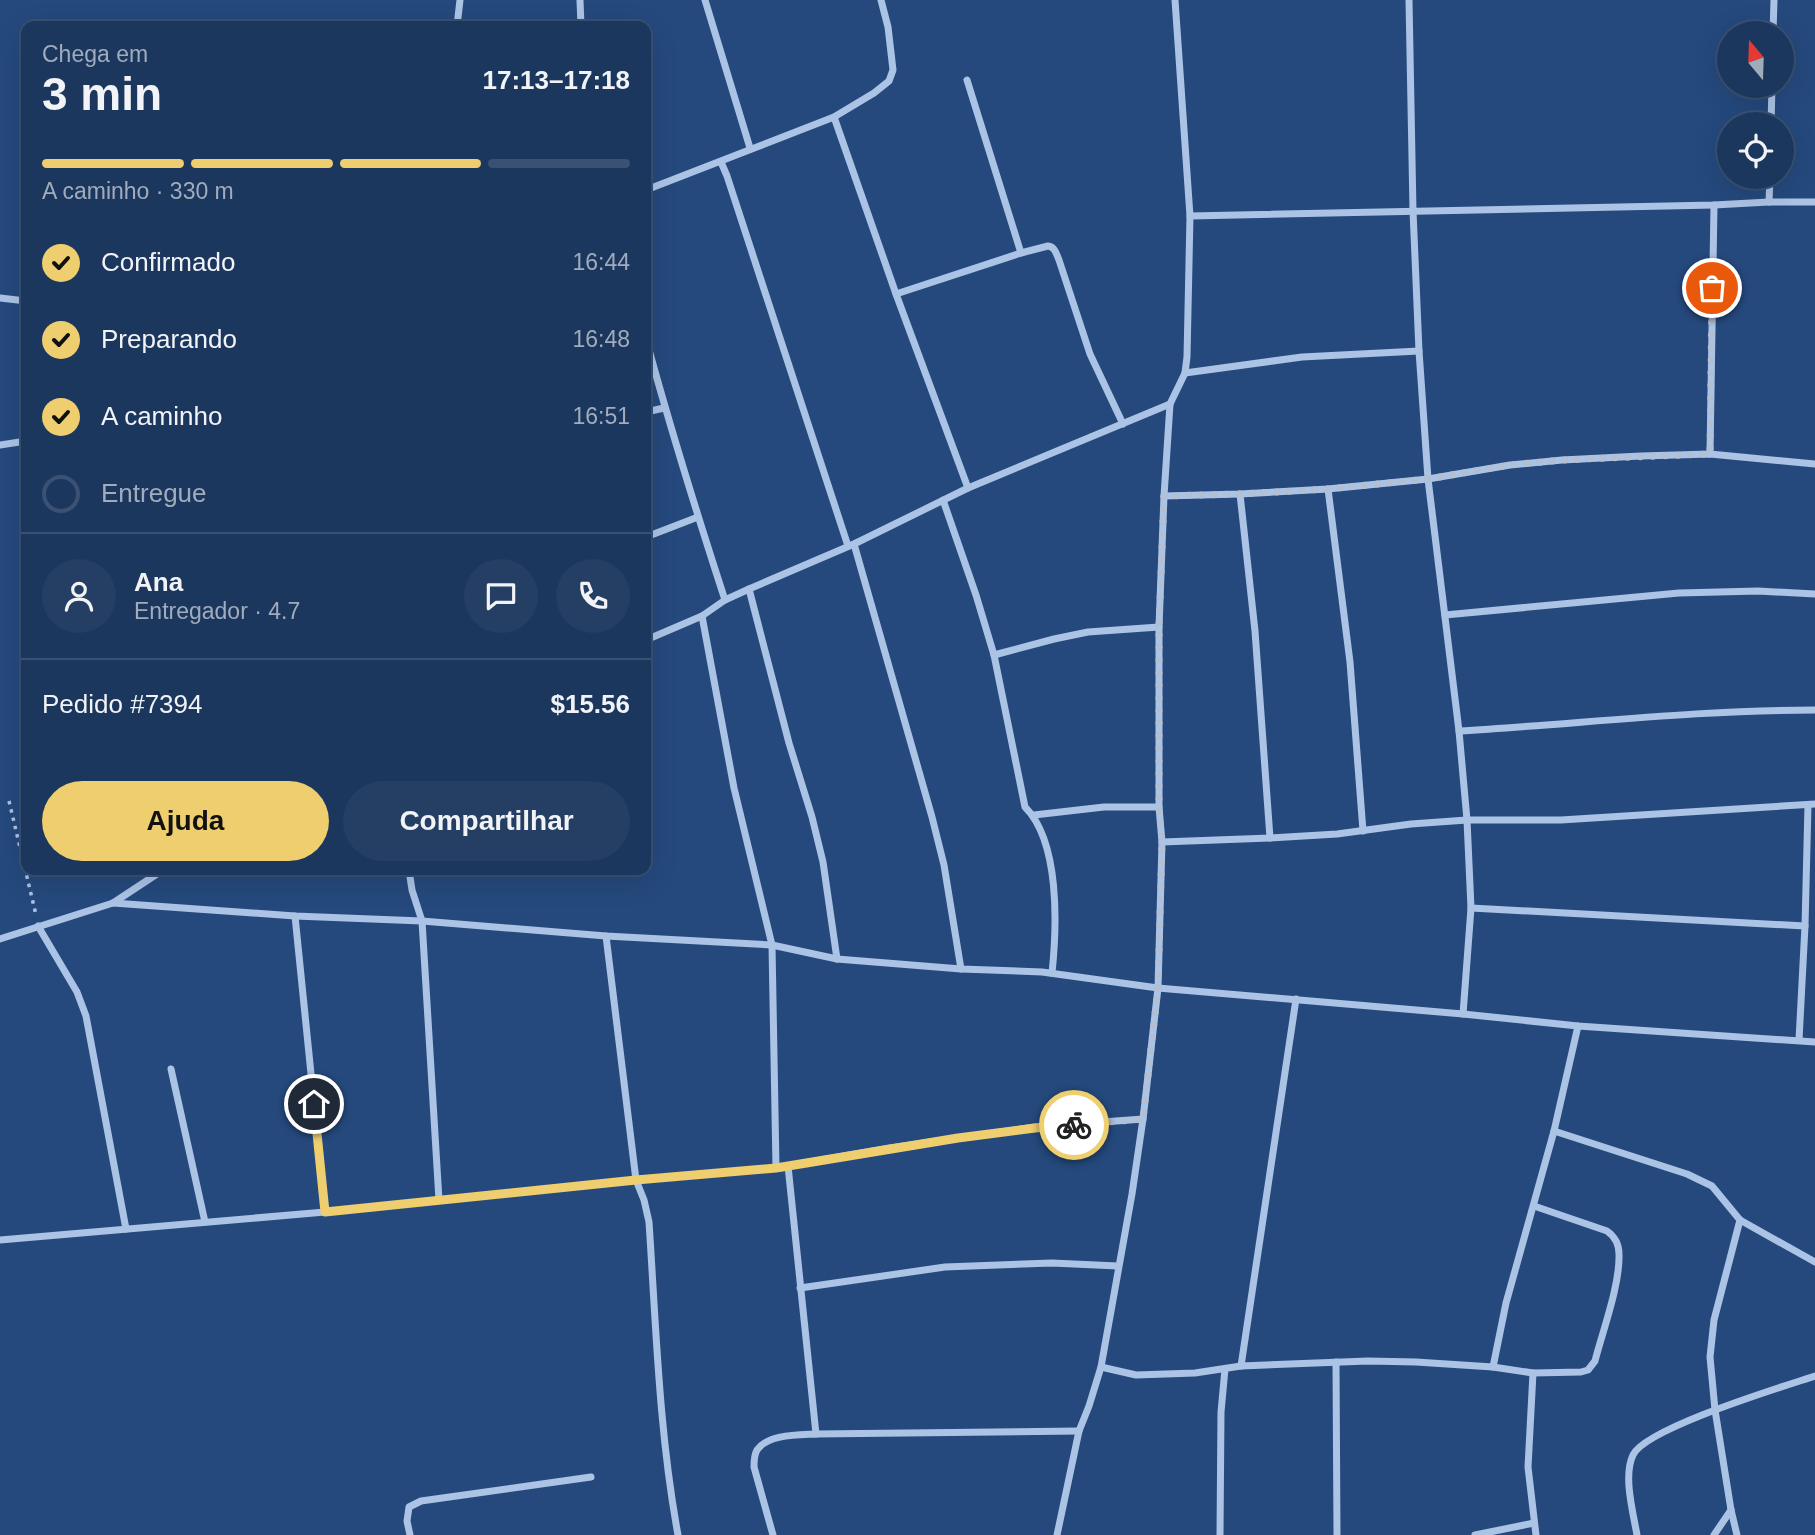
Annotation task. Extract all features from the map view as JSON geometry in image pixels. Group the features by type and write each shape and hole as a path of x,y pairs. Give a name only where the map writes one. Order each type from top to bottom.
{"street":[{"path":"458,21 460,0"},
{"path":"580,0 582,21"},
{"path":"705,0 750,148"},
{"path":"651,188 834,117 889,81 893,70 892,55 881,0"},
{"path":"1057,1535 1079,1431 1101,1367 1132,1194 1158,988 1162,842 1159,807 1159,627 1164,496 1170,404 1185,373 1187,357 1190,216 1175,0"},
{"path":"1409,0 1413,211 1428,479 1459,731 1467,820 1471,908 1463,1014"},
{"path":"1773,21 1774,0"},
{"path":"967,80 1021,253"},
{"path":"834,117 968,488"},
{"path":"721,162 851,545 932,817 944,865 961,968"},
{"path":"1769,202 1770,189"},
{"path":"1190,216 1815,202"},
{"path":"1710,454 1714,205"},
{"path":"896,294 1021,253 1048,246 1054,248 1090,355 1123,424"},
{"path":"0,298 21,300"},
{"path":"1185,373 1302,357 1419,351"},
{"path":"651,359 725,600"},
{"path":"651,638 702,616 725,600 851,545 968,488 1170,404"},
{"path":"651,411 664,408"},
{"path":"0,445 21,443"},
{"path":"1164,496 1328,489 1428,479 1510,465 1562,460 1710,454 1815,464"},
{"path":"1328,489 1350,662 1363,831"},
{"path":"1240,494 1255,631 1270,838"},
{"path":"943,500 994,655 1025,807 1034,815 1048,846 1054,890 1052,973"},
{"path":"651,535 698,517"},
{"path":"749,589 823,862 838,959"},
{"path":"1445,615 1679,593 1758,591 1815,594"},
{"path":"702,616 734,788 772,945 776,1168"},
{"path":"994,655 1088,632 1159,627"},
{"path":"1459,731 1746,710 1815,710"},
{"path":"1162,842 1270,838 1467,820 1561,820 1811,804 1799,1041"},
{"path":"1034,815 1104,807 1159,807"},
{"path":"0,939 113,903 155,875"},
{"path":"410,875 422,921 439,1200"},
{"path":"113,903 772,945 838,959 1052,973 1158,988 1578,1026 1815,1042"},
{"path":"1471,908 1805,926"},
{"path":"295,916 325,1212"},
{"path":"38,926 77,992 86,1016 126,1229"},
{"path":"606,936 636,1180 649,1222 662,1406 672,1506 678,1535"},
{"path":"1241,1366 1296,999"},
{"path":"1493,1367 1506,1303 1554,1131 1578,1026"},
{"path":"171,1069 205,1222"},
{"path":"0,1240 325,1212 776,1168 984,1134 1143,1119"},
{"path":"1554,1131 1701,1180 1712,1186 1740,1220 1815,1262"},
{"path":"788,1166 816,1434"},
{"path":"1101,1367 1136,1375 1195,1373 1241,1366 1336,1362 1416,1362 1493,1367 1533,1373 1588,1370 1592,1366 1615,1288 1618,1244 1607,1231 1534,1206"},
{"path":"1737,1535 1731,1510 1710,1357 1714,1320 1740,1220"},
{"path":"800,1287 945,1266 1052,1263 1118,1266"},
{"path":"1336,1362 1337,1535"},
{"path":"1220,1535 1221,1412 1225,1369"},
{"path":"1533,1373 1528,1467 1536,1535"},
{"path":"1637,1535 1630,1495 1630,1465 1634,1452 1649,1438 1716,1410 1815,1376"},
{"path":"773,1535 754,1467 757,1450 772,1440 816,1434 1079,1431"},
{"path":"410,1535 407,1514 409,1507 421,1501 591,1477"},
{"path":"1714,1535 1731,1510"},
{"path":"1475,1535 1534,1523"}],"path":[{"path":"9,801 21,853"},
{"path":"26,875 38,926"}],"way so far":[{"path":"1074,1125 1143,1119 1158,988 1162,842 1159,807 1159,627 1164,496 1328,489 1428,479 1510,465 1562,460 1710,454 1712,288"}],"route":[{"path":"314,1104 325,1212 776,1168 958,1138 1074,1125"}]}
